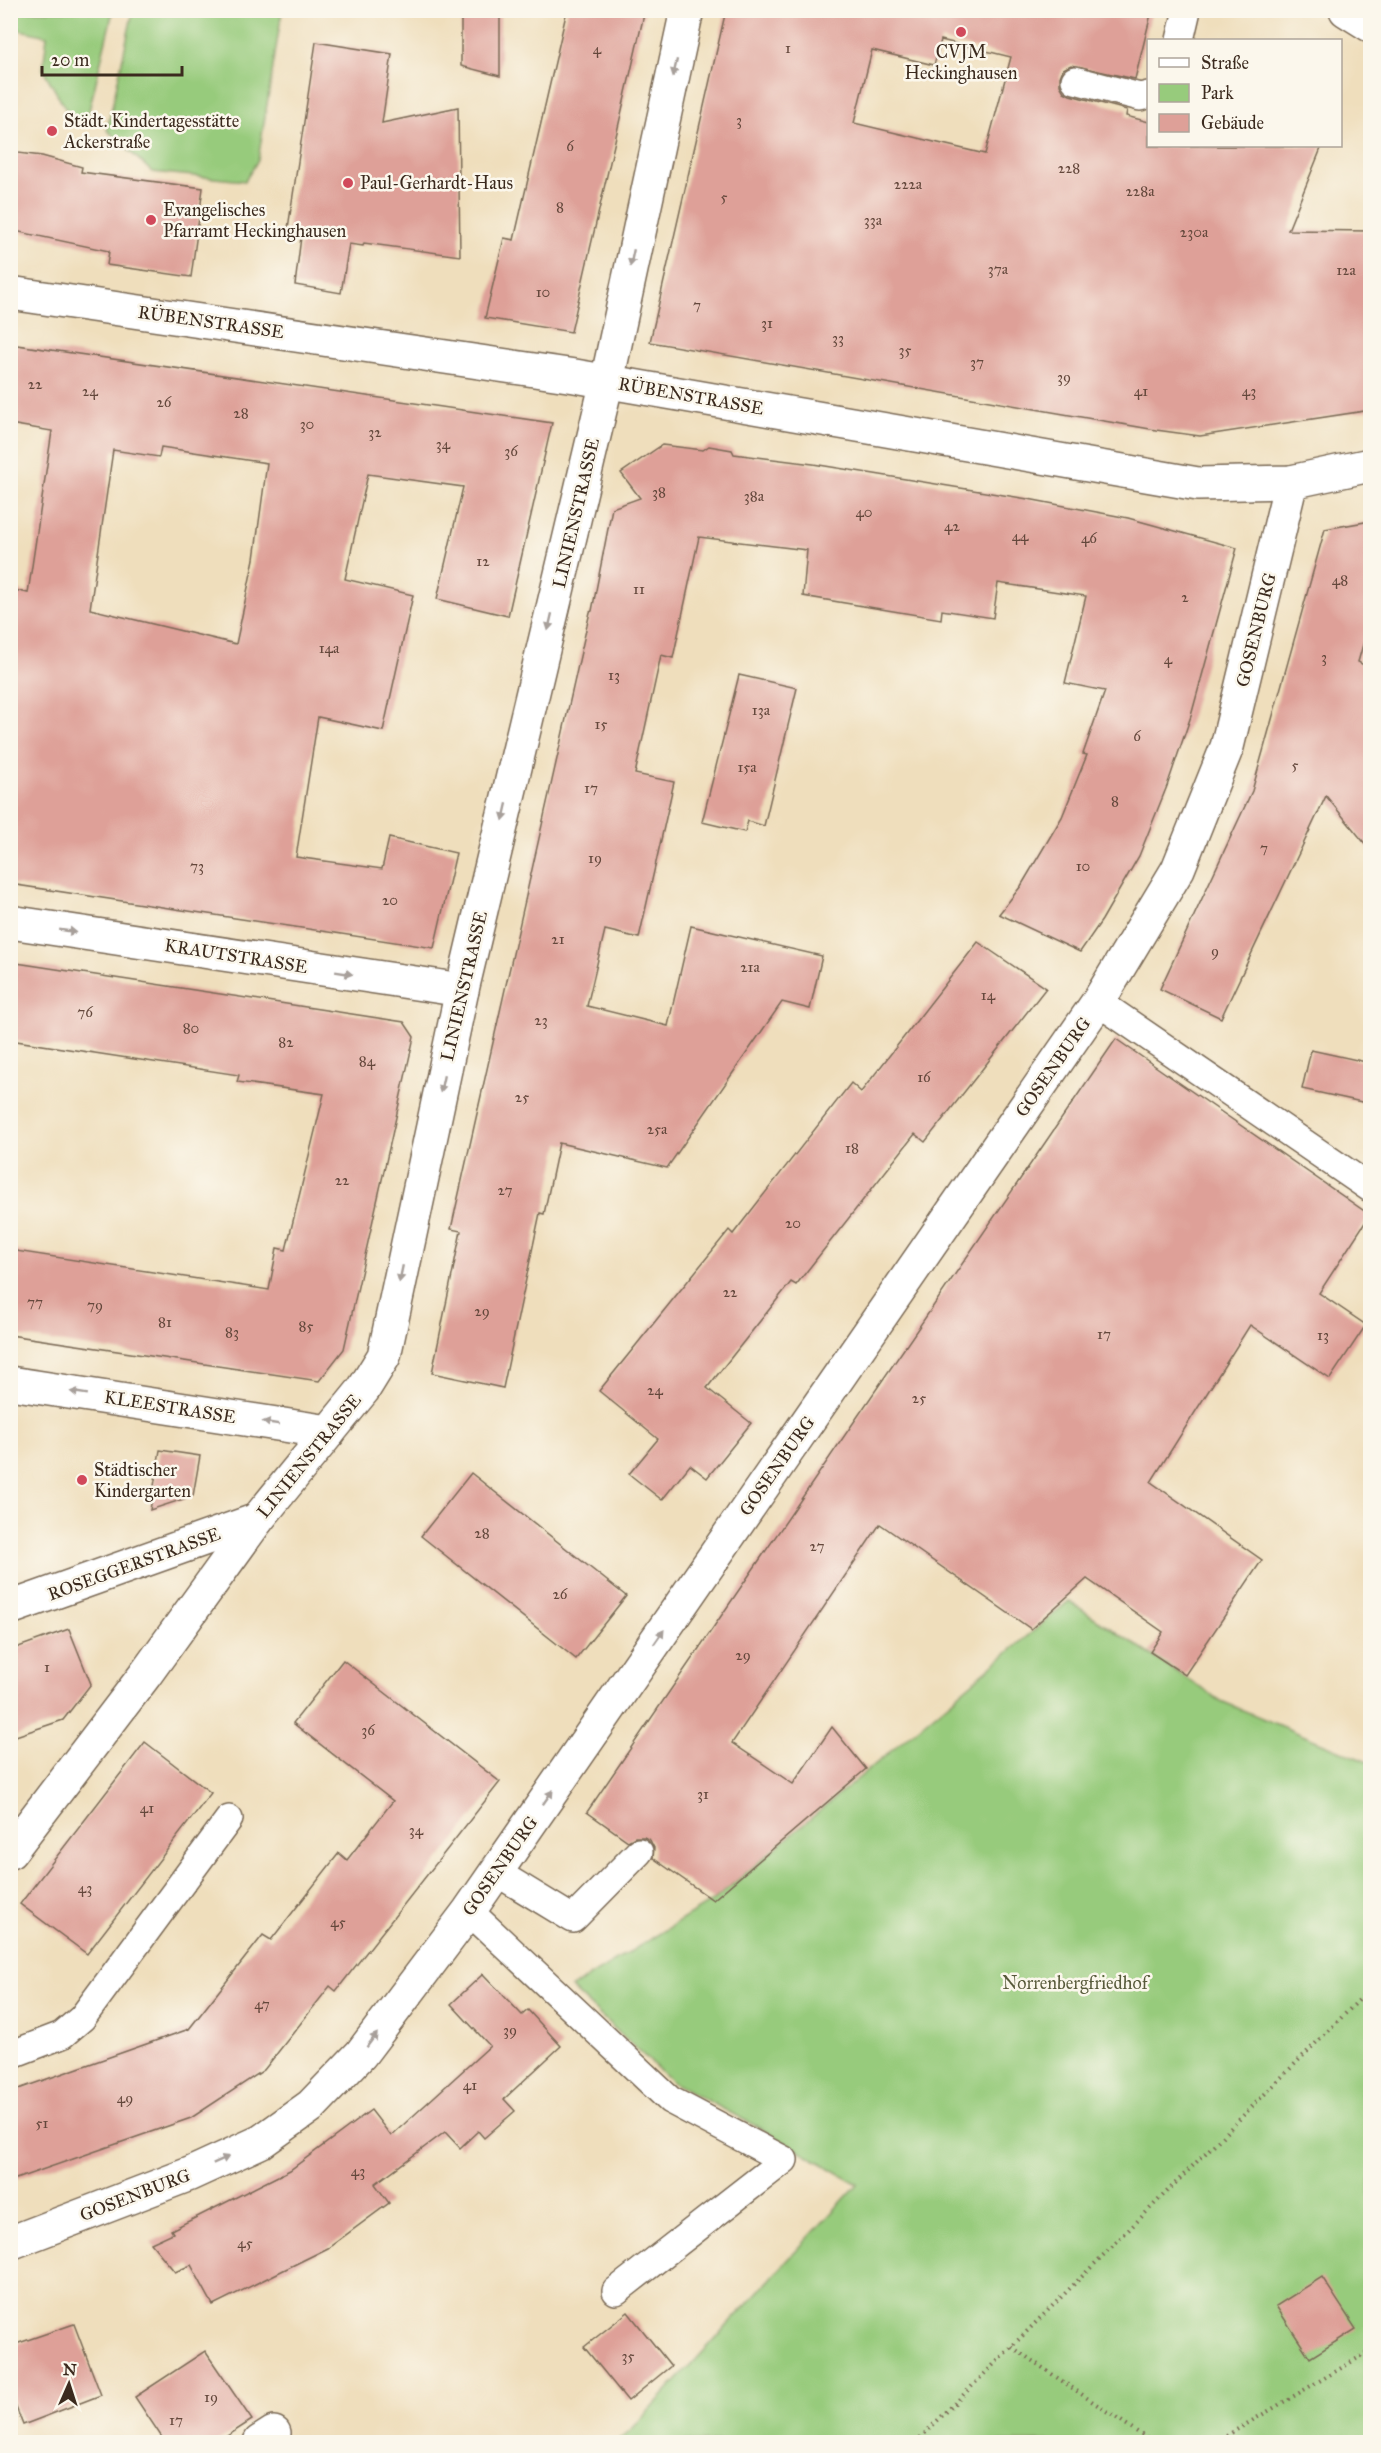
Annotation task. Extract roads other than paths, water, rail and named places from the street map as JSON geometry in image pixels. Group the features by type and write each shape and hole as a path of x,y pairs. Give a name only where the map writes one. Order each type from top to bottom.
{"street":[{"name":"LINIENSTRASSE","path":"10,1852 146,1675 256,1520 363,1390 384,1356 462,990 607,381 687,10"},
{"path":"1346,10 1371,25"},
{"name":"RÜBENSTRASSE","path":"10,292 607,381 1198,484 1292,482 1371,465"},
{"name":"GOSENBURG","path":"10,2243 190,2174 262,2142 311,2106 361,2054 469,1911 1098,1002 1178,868 1227,747 1292,482"},
{"name":"KRAUTSTRASSE","path":"10,922 462,990"},
{"name":"KLEESTRASSE","path":"10,1383 329,1432"},
{"name":"ROSEGGERSTRASSE","path":"10,1608 256,1520"}],"lane":[{"path":"1180,39 1187,10"},
{"path":"1075,80 1140,97 1147,95"},
{"path":"1098,1002 1371,1188"},
{"path":"10,2055 62,2035 82,2018 229,1819"},
{"path":"496,1872 573,1919 639,1852"},
{"path":"469,1911 670,2100 784,2160 616,2291"}],"place":[{"name":"CVJM Heckinghausen","path":"961,32"},
{"name":"Städt. Kindertagesstätte Ackerstraße","path":"52,131"},
{"name":"Paul-Gerhardt-Haus","path":"348,183"},
{"name":"Evangelisches Pfarramt Heckinghausen","path":"151,220"},
{"name":"Städtischer Kindergarten","path":"82,1480"}],"park label":[{"name":"Norrenbergfriedhof","path":"1075,1983"}]}
